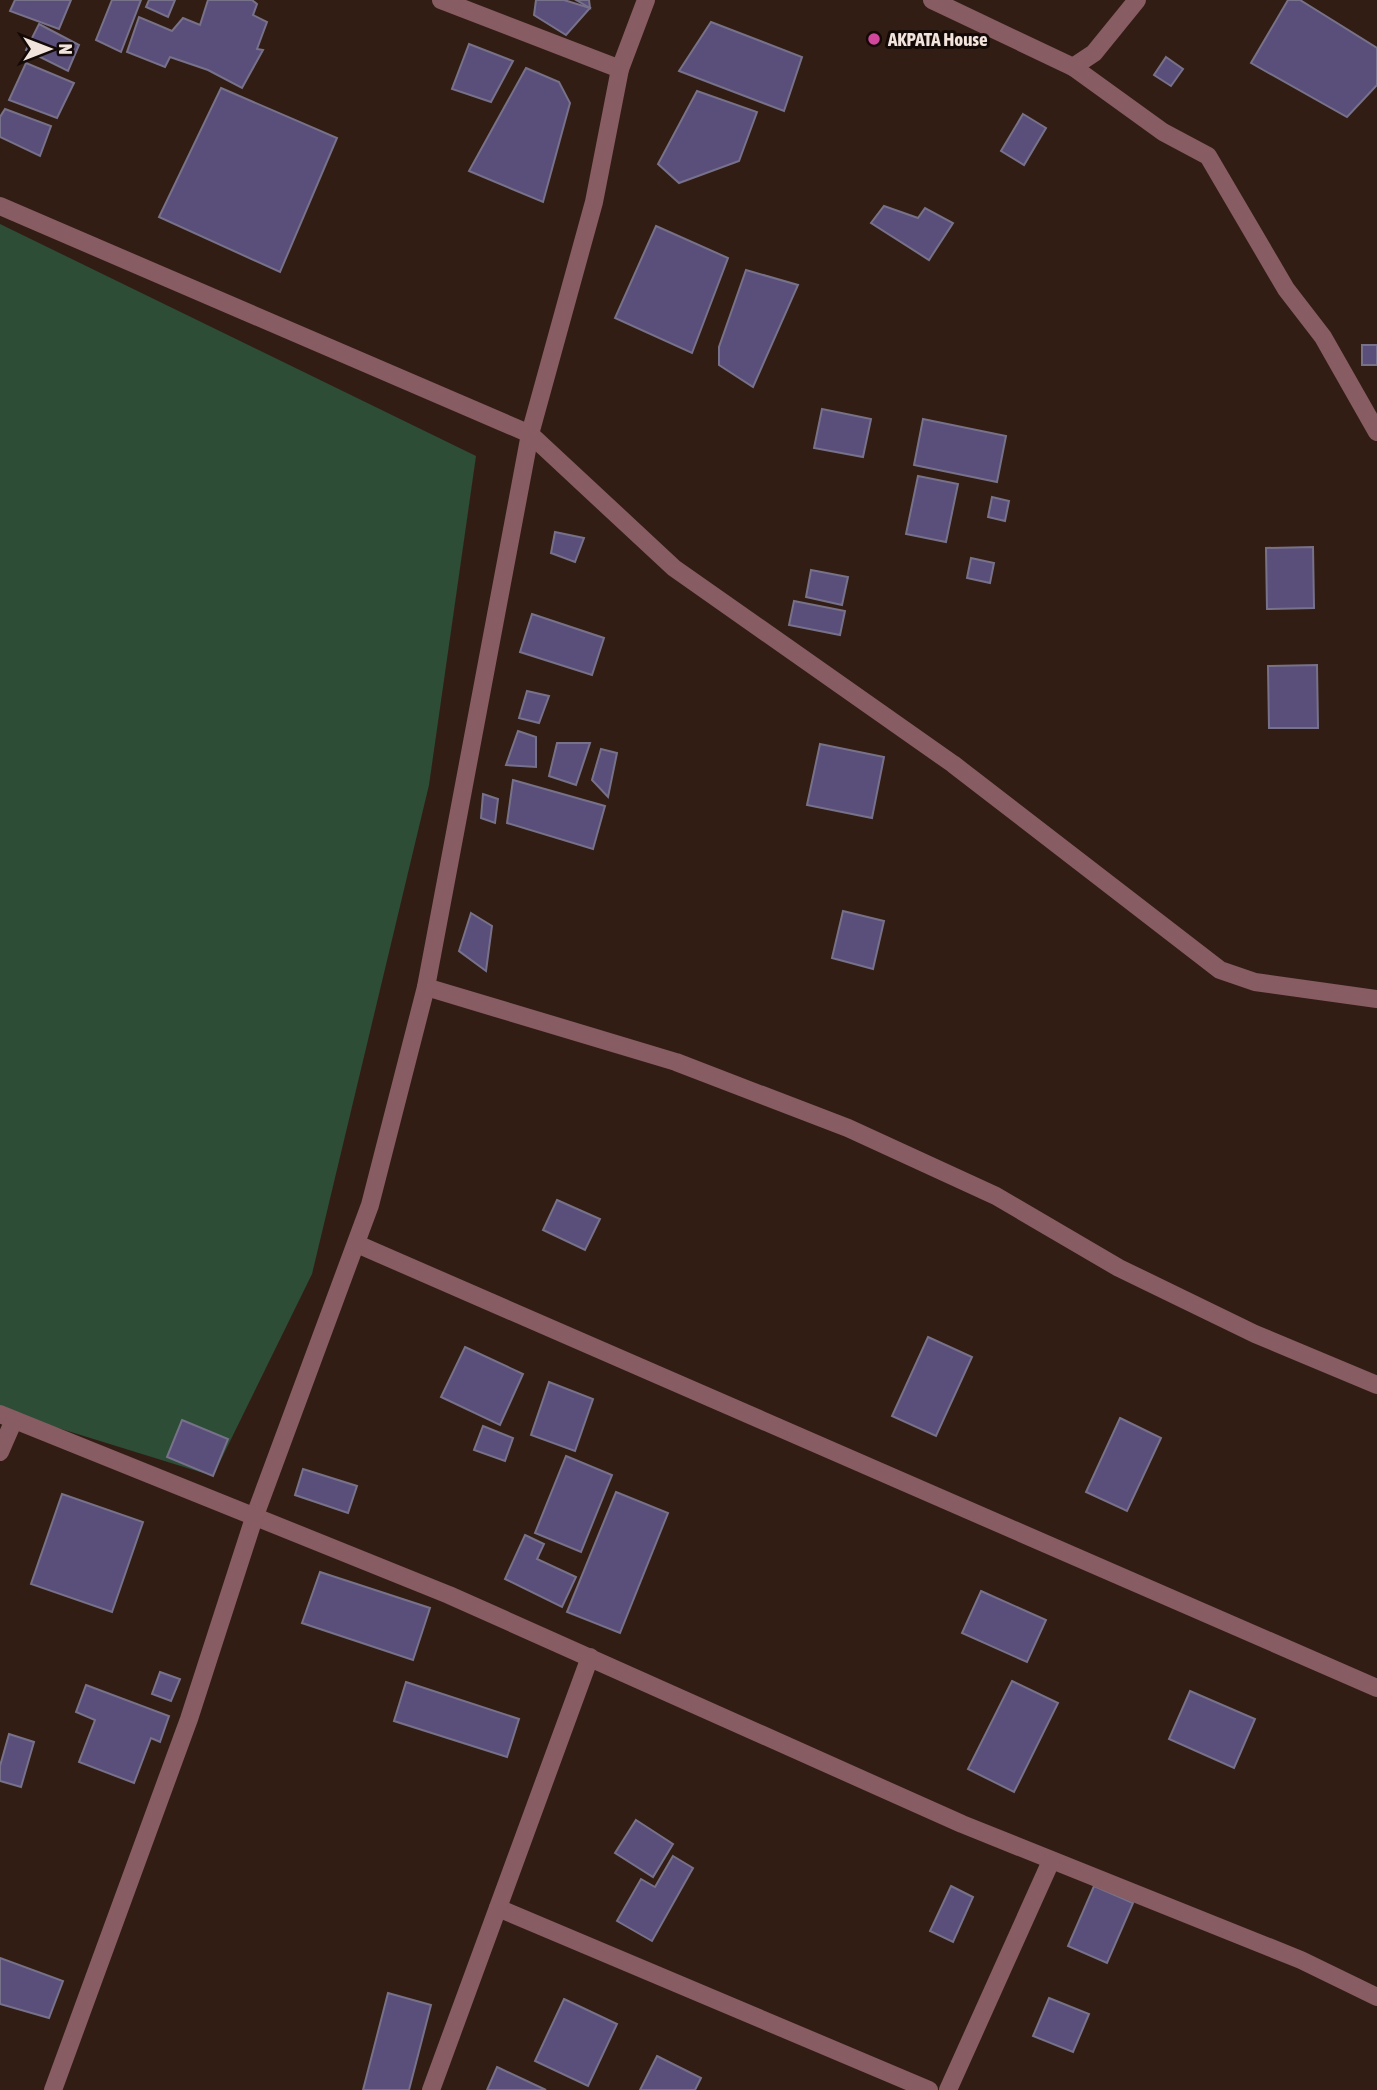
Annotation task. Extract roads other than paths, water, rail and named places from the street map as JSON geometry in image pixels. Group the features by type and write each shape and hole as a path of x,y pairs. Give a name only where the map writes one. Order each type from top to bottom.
{"street":[{"path":"441,0 620,69"},
{"path":"53,2090 190,1719 254,1518 370,1205 426,987 530,434 594,202 620,69 646,0"},
{"path":"932,0 1073,67 1163,132 1209,156 1286,289 1323,337 1377,432"},
{"path":"1073,67 1094,53 1137,0"},
{"path":"0,206 530,434 674,568 953,764 1220,970 1255,982 1377,999"},
{"path":"426,987 676,1062 848,1128 996,1196 1131,1274 1255,1334 1377,1385"},
{"path":"357,1244 1377,1688"},
{"path":"0,1452 7,1417 449,1595 1051,1861 1301,1960 1377,1997"},
{"path":"431,2090 590,1657"},
{"path":"948,2090 1051,1861"},
{"path":"498,1908 929,2090"}],"place":[{"name":"AKPATA House","path":"874,39"}]}
